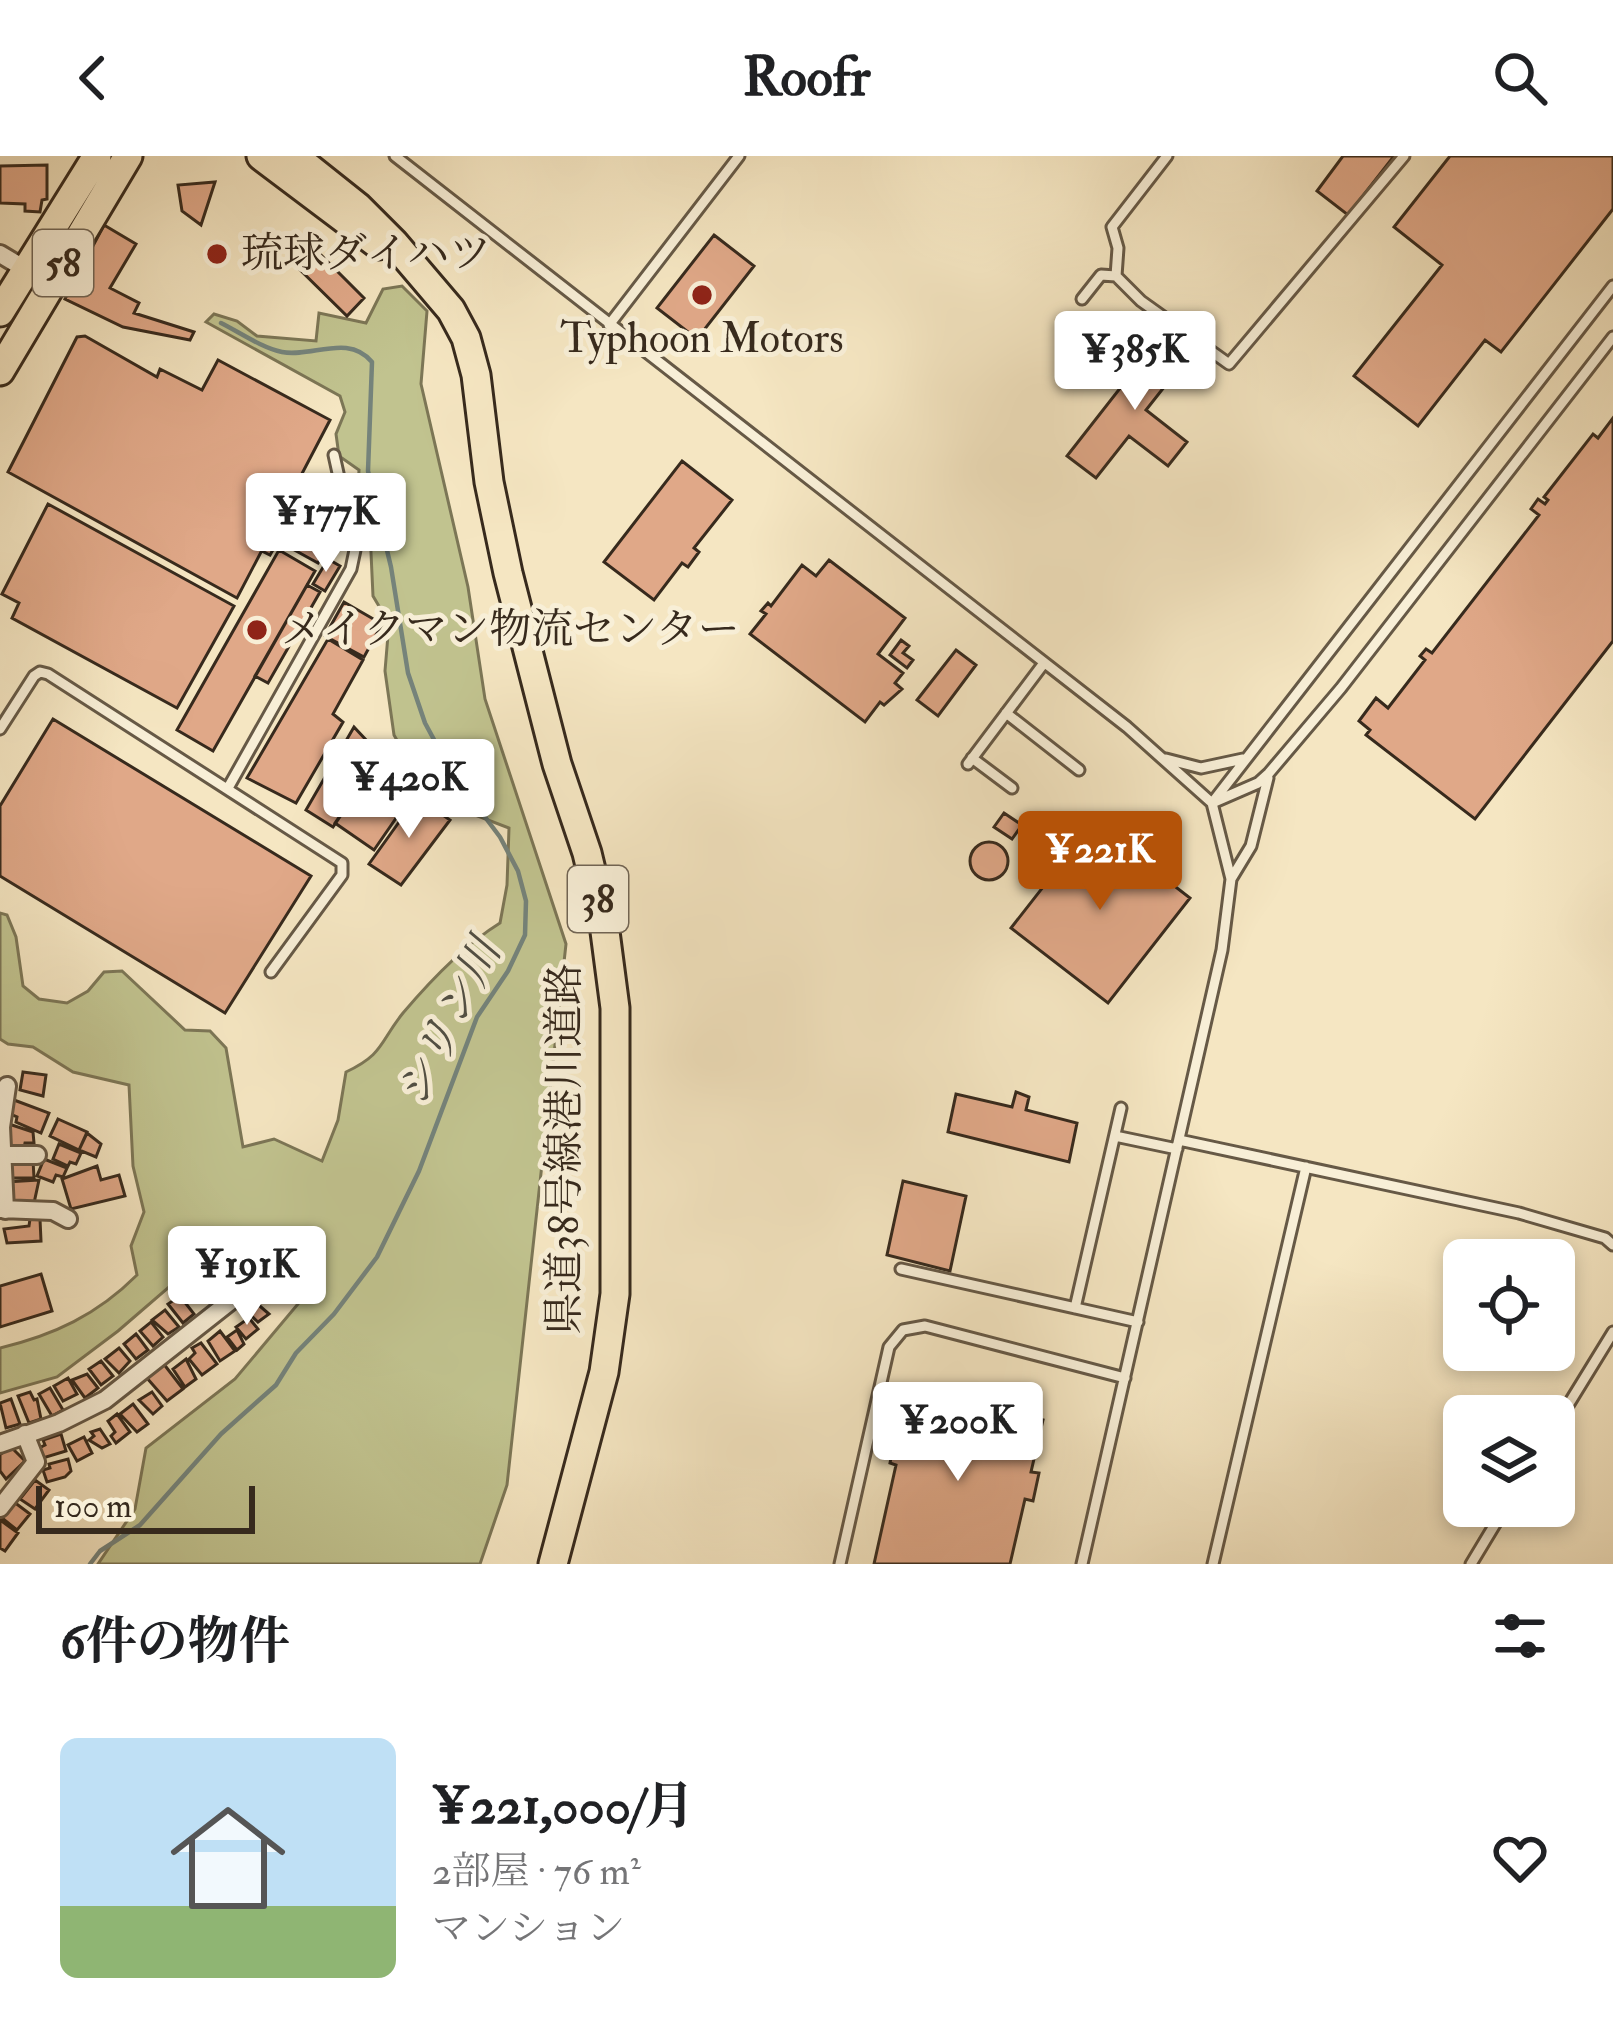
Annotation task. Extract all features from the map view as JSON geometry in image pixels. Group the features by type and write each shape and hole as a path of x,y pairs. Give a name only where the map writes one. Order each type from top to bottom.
{"main road":[{"name":"58","path":"0,371 128,156"},
{"name":"県道38号線港川道路","path":"261,156 362,235 409,262"},
{"name":"県道38号線港川道路","path":"294,156 358,207 409,262 451,310 472,357 497,526 612,966 615,1294 604,1372 553,1564"},
{"name":"58","path":"0,312 12,262 93,157"}],"street":[{"path":"7,1086 1,1127 3,1209 53,1211 68,1219"},
{"path":"2,1168 37,1155"},
{"path":"0,1444 105,1400 251,1285"},
{"path":"0,1508 36,1462 25,1434"}],"lane":[{"path":"394,156 1161,758 1212,803 1232,879"},
{"path":"609,325 739,156"},
{"path":"1116,276 1118,248 1112,227 1167,156"},
{"path":"1082,299 1101,274 1116,276 1142,301 1229,364 1404,156"},
{"path":"1212,803 1613,286"},
{"path":"1212,803 1258,783 1269,773 1341,688 1613,337"},
{"path":"228,788 351,569 355,550 334,455"},
{"path":"1012,788 970,761 1044,663"},
{"path":"0,729 40,672 341,863 342,875 271,972"},
{"path":"1006,713 1079,770"},
{"path":"1161,758 1202,768 1248,757"},
{"path":"1082,1564 1222,950 1232,879 1250,846 1269,773"},
{"path":"1075,1308 1121,1108"},
{"path":"1115,1136 1306,1167 1519,1214 1605,1238 1613,1245"},
{"path":"1213,1564 1306,1167"},
{"path":"901,1269 1138,1322"},
{"path":"840,1564 889,1347 904,1330 925,1326 1125,1378"},
{"path":"1574,1395 1613,1332"},
{"path":"1471,1564 1493,1527"}],"green space":[{"path":"402,286 427,311 421,384 468,587 485,699 566,944 507,1485 480,1564 98,1564 135,1509 146,1448 235,1379 303,1298 257,1274 234,1231 57,1377 0,1393 0,1348 74,1322 137,1275 131,1246 144,1212 133,1166 129,1085 73,1072 33,1047 0,1039 0,913 7,915 16,937 23,986 39,999 67,1003 88,991 104,972 122,971 185,1030 210,1031 226,1048 243,1147 274,1139 322,1161 338,1120 346,1072 374,1053 448,964 500,923 509,828 467,812 419,779 394,735 385,671 389,623 373,596 370,531 358,490 359,470 339,456 336,434 345,412 340,396 206,322 214,314 237,321 257,336 316,341 319,313 366,323 383,289"}],"building":[{"path":"1343,156 1394,156 1348,215 1317,191"},
{"path":"1450,156 1613,156 1613,209 1501,352 1485,340 1418,426 1354,376 1442,265 1394,227"},
{"path":"47,165 47,199 42,200 40,212 25,211 25,204 0,203 0,166"},
{"path":"215,182 201,225 182,211 178,185"},
{"path":"104,225 136,244 110,288 139,303 134,313 194,332 190,340 123,327 65,299"},
{"path":"714,235 754,266 697,339 657,308"},
{"path":"307,241 364,298 347,316 290,260"},
{"path":"1164,332 1191,353 1146,410 1187,442 1168,466 1129,436 1096,478 1067,456"},
{"path":"85,336 157,377 160,369 202,390 218,360 330,420 237,598 8,472 77,337"},
{"path":"1613,418 1613,641 1475,819 1366,735 1370,730 1359,721 1376,698 1388,708 1425,660 1420,656 1426,649 1432,653 1539,515 1531,509 1538,499 1545,504 1544,497 1593,434 1598,438"},
{"path":"682,461 732,500 694,548 699,552 688,567 682,563 654,600 604,562"},
{"path":"287,502 337,530 318,563 278,541 270,555 262,551"},
{"path":"48,504 234,606 177,708 12,618 19,603 2,594"},
{"name":"メイクマン物流センター","path":"279,550 315,571 213,751 177,730"},
{"path":"328,559 340,566 325,591 313,584"},
{"path":"829,560 905,618 878,654 903,673 895,683 902,689 884,705 880,702 865,722 750,634 766,614 761,611 768,603 771,606 802,565 816,576"},
{"path":"307,585 320,592 268,683 255,676"},
{"path":"344,602 382,624 364,657 325,636"},
{"path":"328,639 363,660 333,714 343,722 296,803 247,778"},
{"path":"901,640 909,646 903,653 913,660 907,668 890,655"},
{"path":"956,650 976,665 938,716 917,700"},
{"path":"53,719 311,876 225,1013 0,876 0,806"},
{"path":"354,727 381,756 333,827 306,810"},
{"path":"374,767 412,795 374,850 335,823"},
{"path":"417,797 450,820 401,885 369,864"},
{"path":"1004,813 1022,825 1012,839 994,827"},
{"path":"1093,823 1190,898 1108,1003 1011,928"},
{"path":"989,842 1002,848 1008,861 1002,874 989,880 976,874 970,861 976,848"},
{"path":"23,1072 46,1075 43,1096 20,1090"},
{"path":"1016,1092 1029,1097 1026,1110 1077,1123 1069,1162 948,1132 956,1094 1012,1107"},
{"path":"14,1100 49,1113 41,1133 8,1113"},
{"path":"58,1119 87,1132 79,1150 50,1136"},
{"path":"6,1123 33,1132 34,1143 5,1147"},
{"path":"87,1133 101,1144 96,1157 79,1150"},
{"path":"59,1144 81,1153 76,1164 68,1166 53,1159"},
{"path":"44,1159 67,1168 63,1177 56,1175 53,1182 37,1176"},
{"path":"33,1160 34,1178 6,1178 6,1162"},
{"path":"97,1166 101,1180 119,1175 125,1196 71,1209 62,1179"},
{"path":"39,1180 34,1203 13,1205 6,1182"},
{"path":"903,1181 966,1196 950,1271 887,1255"},
{"path":"30,1219 40,1219 41,1241 7,1243 4,1229 29,1226"},
{"path":"41,1274 52,1311 0,1327 0,1286"},
{"path":"180,1296 194,1314 183,1323 168,1304"},
{"path":"254,1301 269,1314 258,1322 243,1308"},
{"path":"165,1310 179,1327 168,1334 152,1320"},
{"path":"249,1318 258,1329 246,1339 236,1327"},
{"path":"151,1322 163,1337 153,1346 140,1331"},
{"path":"237,1330 244,1344 237,1350 227,1337"},
{"path":"220,1331 235,1351 220,1361 208,1341"},
{"path":"136,1334 148,1350 136,1359 124,1344"},
{"path":"201,1343 217,1364 202,1375 189,1359 195,1353 192,1348"},
{"path":"119,1348 130,1361 119,1373 105,1359"},
{"path":"186,1359 196,1379 185,1387 173,1369"},
{"path":"101,1361 113,1376 101,1385 89,1369"},
{"path":"163,1363 183,1389 167,1401 146,1377"},
{"path":"87,1374 98,1388 85,1398 72,1380"},
{"path":"68,1378 77,1394 63,1401 54,1386"},
{"path":"50,1388 63,1410 52,1416 39,1394"},
{"path":"913,1391 1043,1420 1031,1472 1039,1473 1033,1501 1025,1499 1010,1564 874,1564 896,1465 890,1463 895,1439 901,1440"},
{"path":"30,1392 37,1399 41,1419 29,1423 18,1396"},
{"path":"152,1392 162,1406 153,1414 139,1400"},
{"path":"11,1399 20,1424 6,1428 0,1403"},
{"path":"133,1404 148,1424 137,1432 120,1414"},
{"path":"117,1414 130,1432 116,1443 108,1421"},
{"path":"100,1429 110,1444 102,1448 89,1440 94,1436 91,1432"},
{"path":"61,1434 66,1451 43,1458 39,1448 45,1445 43,1440"},
{"path":"84,1437 92,1453 77,1461 68,1445"},
{"path":"10,1446 25,1461 6,1479 0,1471 0,1455"},
{"path":"68,1459 71,1471 47,1482 43,1470"},
{"path":"35,1480 49,1490 35,1509 20,1499"},
{"path":"14,1502 30,1514 17,1530 2,1518"},
{"path":"0,1520 18,1533 5,1551 0,1548"}],"waterway":[{"name":"シリン川","path":"90,1564 100,1551 140,1525 221,1434 276,1385 296,1353 334,1314 377,1257 419,1171 477,1017 525,935 526,901 518,871 500,837 452,773 425,723 408,673 391,567 368,471 372,362 352,349 282,352 221,323"}],"place":[{"name":"琉球ダイハツ","path":"217,254"},
{"name":"Typhoon Motors","path":"702,295"},
{"name":"メイクマン物流センター","path":"257,630"}]}
